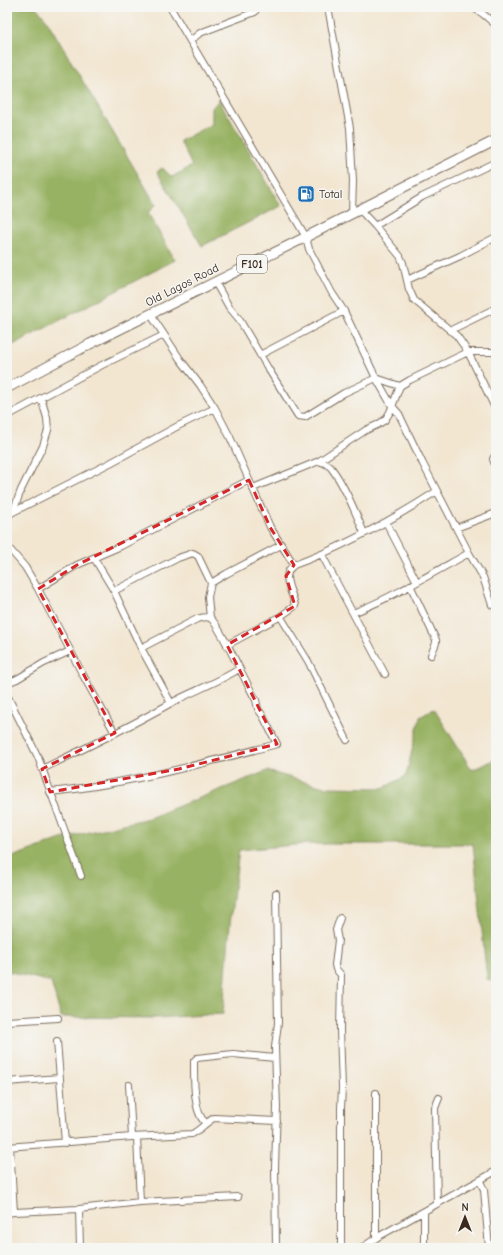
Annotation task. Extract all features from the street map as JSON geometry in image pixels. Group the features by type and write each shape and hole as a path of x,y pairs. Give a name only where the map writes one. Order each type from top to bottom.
{"main road":[{"name":"Old Lagos Road","path":"7,388 90,344 151,315 496,140"}],"street":[{"path":"170,7 306,237 309,249 315,261 344,311 376,378 392,406 406,426 419,457 483,577 492,605"},
{"path":"190,41 200,33 255,12 256,7"},
{"path":"328,7 350,128 356,211 375,226 400,256 411,296 414,300 457,336 468,352 496,410"},
{"path":"472,7 496,25"},
{"path":"375,226 422,197 496,162"},
{"path":"407,280 460,256 496,237"},
{"path":"215,282 229,307 239,319 298,416 305,417 344,393 376,378 400,386"},
{"path":"451,330 496,308"},
{"path":"260,355 344,311"},
{"path":"151,315 215,408 230,437 270,528 294,565"},
{"path":"7,416 102,365 164,335"},
{"path":"253,488 319,461 366,430 386,420 400,386 468,352 496,352"},
{"path":"9,513 43,446 48,430 47,418 42,398"},
{"path":"9,513 110,464 178,426 215,408"},
{"path":"332,453 332,468"},
{"path":"496,454 493,459 496,468"},
{"path":"319,461 332,468 349,499 364,533"},
{"path":"38,589 66,572 121,546 249,480"},
{"path":"227,645 281,616 295,606 286,581 286,576 290,568 294,565 322,555 386,522 437,491"},
{"path":"456,528 496,513"},
{"path":"386,522 417,582"},
{"path":"211,583 282,545"},
{"path":"7,546 25,567 38,589 115,733"},
{"path":"114,591 178,558 193,553 198,556 211,583 208,597 210,618"},
{"path":"353,613 417,582 469,553"},
{"path":"322,555 385,674"},
{"path":"94,558 114,591 141,648 171,703"},
{"path":"410,585 436,640 431,655"},
{"path":"281,616 308,661 347,740"},
{"path":"50,792 179,770 277,744 258,709 256,700 216,624 210,618 204,617 197,619 141,648"},
{"path":"7,682 17,679 44,663 70,651"},
{"path":"42,769 223,678 239,668"},
{"path":"7,695 38,757 81,876"},
{"path":"276,893 278,1023 275,1047 276,1248"},
{"path":"340,918 336,927 338,940 335,965 336,969 341,975 341,1248"},
{"path":"7,1021 58,1018"},
{"path":"57,1041 65,1143"},
{"path":"206,1122 201,1118 194,1094 194,1061 197,1058 233,1054 275,1058"},
{"path":"7,1082 59,1078"},
{"path":"129,1086 140,1202"},
{"path":"376,1093 376,1238"},
{"path":"437,1204 435,1108 439,1098"},
{"path":"238,1197 140,1202 79,1209 10,1212 8,1147 192,1134 197,1132 206,1122 214,1118 276,1121"},
{"path":"362,1248 376,1238 480,1181 496,1170"},
{"path":"480,1181 484,1190 489,1248"},
{"path":"79,1209 80,1248"},
{"path":"424,1212 424,1248"}],"highlighted area":[{"path":"249,480 270,527 294,565 286,576 295,606 227,645 277,744 179,769 50,792 42,769 115,733 38,589 77,565"}],"green space":[{"path":"7,7 36,7 46,19 156,205 148,213 175,260 7,348"},
{"path":"219,100 281,206 202,246 157,172 162,168 172,177 192,166 180,141 212,124 212,108"},
{"path":"434,709 472,770 496,759 496,982 487,979 473,844 307,844 239,850 230,923 223,1014 155,1018 61,1017 51,982 7,971 7,859 61,839 149,818 267,771 324,787 383,788 406,776 420,717"}],"place":[{"name":"Total","path":"306,194"}]}
